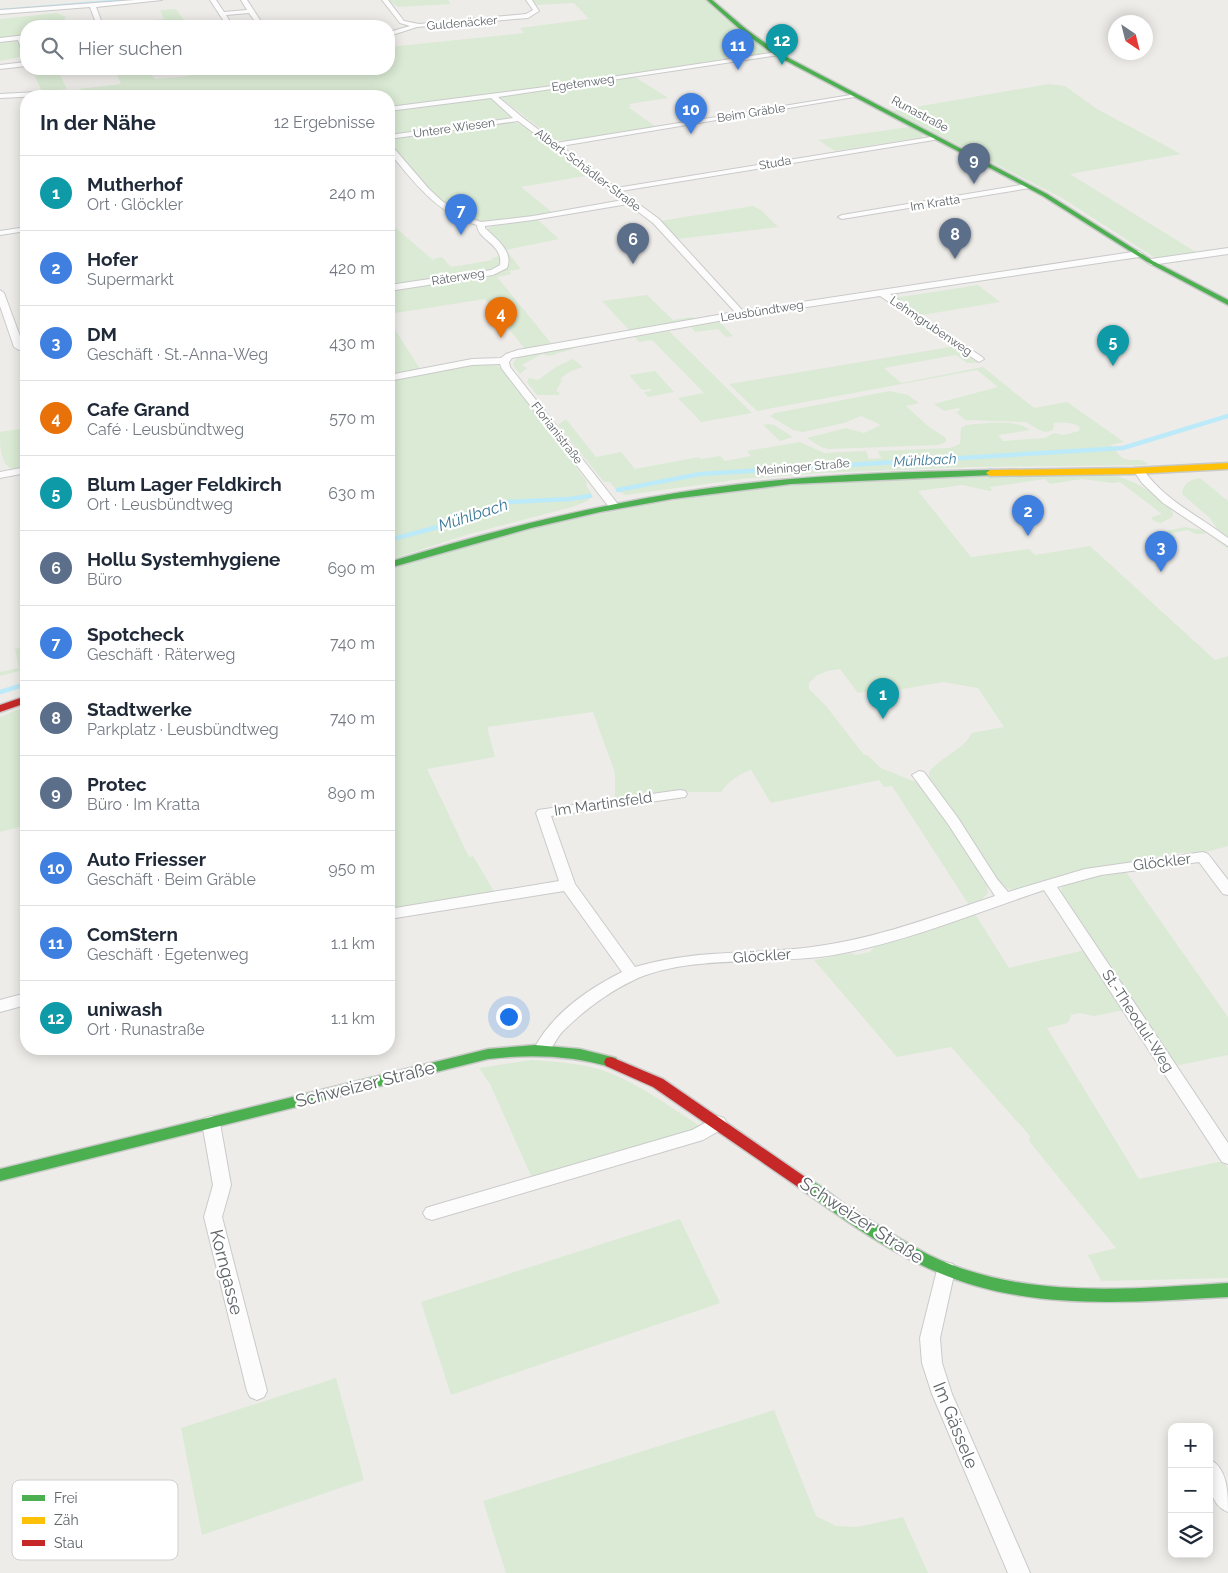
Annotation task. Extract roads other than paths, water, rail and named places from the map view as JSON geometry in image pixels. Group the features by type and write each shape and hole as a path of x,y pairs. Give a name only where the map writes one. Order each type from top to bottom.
{"street":[{"path":"0,12 159,0"},
{"path":"213,0 226,20"},
{"path":"244,0 257,20"},
{"name":"Guldenäcker","path":"385,0 402,22 415,26 438,26 528,16 536,11 529,0"},
{"name":"Runastraße","path":"709,0 752,37 777,54 1028,186 1151,262 1228,303"},
{"path":"92,5 98,20"},
{"path":"222,14 251,11"},
{"path":"395,32 415,26"},
{"path":"0,40 20,38"},
{"name":"Egetenweg","path":"395,108 777,54"},
{"path":"0,67 20,65"},
{"path":"0,96 20,95"},
{"name":"Albert-Schädler-Straße","path":"492,95 519,119 556,144 663,229 741,314"},
{"name":"Beim Gräble","path":"556,144 858,96"},
{"name":"Untere Wiesen","path":"395,136 519,119"},
{"name":"Studa","path":"616,190 934,138"},
{"path":"395,155 439,203 464,219 481,224 533,218 630,201"},
{"name":"Im Kratta","path":"842,217 1028,186"},
{"name":"Räterweg","path":"395,287 493,272 504,266 506,260 503,250 481,229 481,224"},
{"path":"0,233 20,229"},
{"path":"1151,262 1228,251"},
{"name":"Leusbündtweg","path":"395,377 479,361 504,360 518,353 741,314 1139,254"},
{"path":"0,293 5,324 18,347"},
{"name":"Lehmgrubenweg","path":"882,293 979,359"},
{"name":"Florianistraße","path":"504,360 506,367 612,505"},
{"path":"0,463 2,475 20,471"},
{"name":"Meininger Straße","path":"395,563 517,526 612,505 728,488 848,477 1139,471 1228,466"},
{"path":"1139,471 1144,480 1157,492 1228,543"},
{"path":"0,710 20,702"},
{"path":"919,775 953,821 992,882 1005,898"},
{"name":"Im Martinsfeld","path":"632,974 568,885 554,849 543,812 680,794"},
{"name":"Glöckler","path":"542,1049 549,1034 565,1019 610,987 632,974 674,963 835,949 899,932 1068,878 1112,869 1203,857 1228,890"},
{"path":"395,913 568,885"},
{"name":"St.-Theodul-Weg","path":"1048,885 1226,1151"},
{"path":"0,1006 20,1001"},
{"name":"Schweizer Straße","path":"0,1175 488,1054 512,1050 567,1050 595,1056 632,1069 658,1083 881,1237 923,1261 946,1270 994,1285 1027,1291 1066,1294 1228,1290"},
{"name":"Korngasse","path":"211,1123 222,1185 213,1212 257,1391"},
{"path":"432,1213 702,1133 718,1124"},
{"name":"Im Gässele","path":"946,1270 930,1338 932,1363 942,1394 1019,1573"},
{"path":"1213,1476 1228,1502"}],"waterway":[{"path":"0,10 126,0"},
{"name":"Mühlbach","path":"618,490 700,474 1123,448 1228,416"},
{"name":"Mühlbach","path":"395,538 438,527 506,502 590,496"},
{"name":"Mühlbach","path":"0,692 20,686"}],"place":[{"name":"uniwash","path":"782,65"},
{"name":"ComStern","path":"738,70"},
{"name":"Auto Friesser","path":"691,134"},
{"name":"Protec","path":"974,184"},
{"name":"Spotcheck","path":"461,235"},
{"name":"Stadtwerke","path":"955,259"},
{"name":"Hollu Systemhygiene","path":"633,264"},
{"name":"Cafe Grand","path":"501,338"},
{"name":"Blum Lager Feldkirch","path":"1113,366"},
{"name":"Hofer","path":"1028,536"},
{"name":"DM","path":"1161,572"},
{"name":"Mutherhof","path":"883,719"}]}
